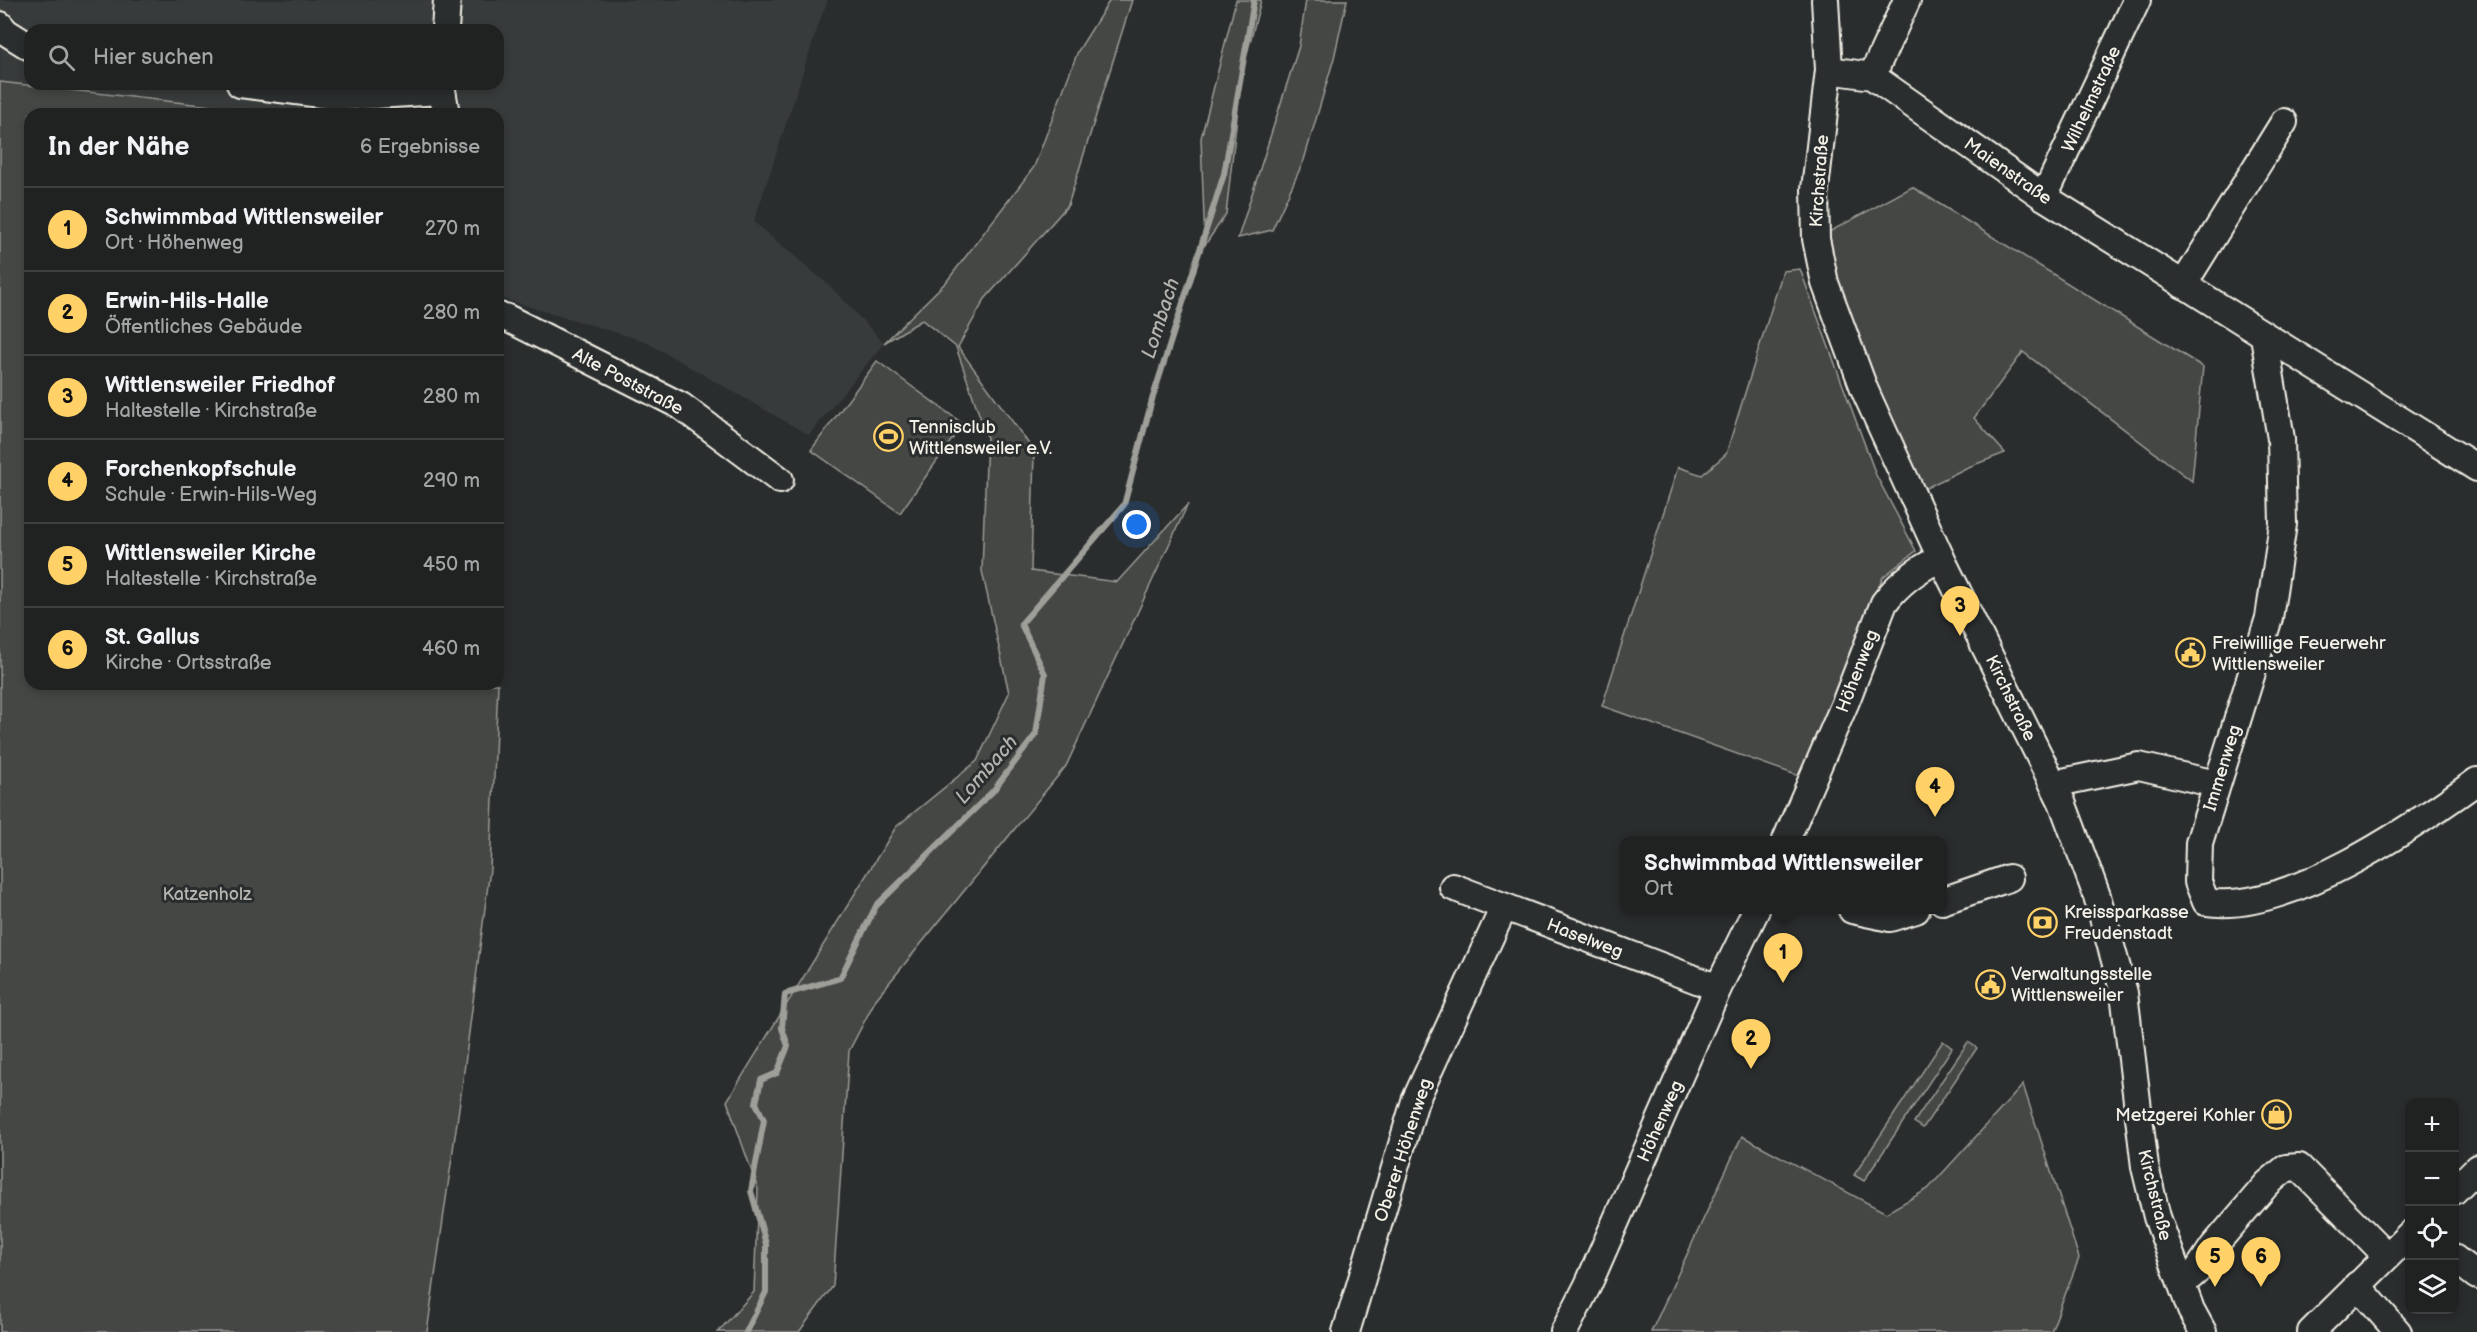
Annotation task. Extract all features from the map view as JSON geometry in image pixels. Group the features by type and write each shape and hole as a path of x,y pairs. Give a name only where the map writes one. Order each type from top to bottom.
{"street":[{"path":"445,24 447,0"},
{"name":"Kirchstraße","path":"1825,0 1829,70 1815,189 1816,239 1825,283 1865,391 1941,558 2053,784 2097,896 2124,993 2145,1167 2157,1217 2191,1310 2203,1332"},
{"path":"1872,76 1907,0"},
{"name":"Wilhelmstraße","path":"2044,197 2137,0"},
{"path":"0,25 6,32 24,43"},
{"name":"Maienstraße","path":"1829,70 1872,76 2044,197 2477,468"},
{"path":"288,90 344,97 443,96"},
{"path":"2183,285 2284,122"},
{"name":"Alte Poststraße","path":"504,317 681,406 780,480"},
{"name":"Immenweg","path":"2264,336 2281,439 2283,524 2269,618 2199,843 2198,882 2206,902 2221,905 2247,902 2319,879 2429,815 2477,781"},
{"name":"Höhenweg","path":"1788,836 1846,701 1884,603 1893,590 1918,569 1941,558"},
{"path":"2053,784 2139,766 2216,784"},
{"path":"1947,899 2009,878"},
{"name":"Haselweg","path":"1453,887 1718,988"},
{"name":"Oberer Höhenweg","path":"1346,1332 1415,1101 1504,907"},
{"name":"Höhenweg","path":"1564,1332 1588,1285 1718,988 1754,914"},
{"path":"1873,914 1890,918 1902,914"},
{"path":"2182,1284 2197,1271 2213,1247 2267,1184 2286,1168 2299,1167 2387,1256"},
{"path":"2459,1186 2477,1168"},
{"path":"2310,1332 2405,1238"},
{"path":"2169,1249 2213,1247"},
{"path":"2457,1260 2477,1276"},
{"path":"2357,1285 2398,1332"}],"shaded area":[{"path":"0,0 828,0 754,222 830,286 884,343 809,435 644,341 504,299 504,108 440,108 439,103 356,108 228,108 70,90 504,90 504,24 24,24 24,85 0,82"}],"green space":[{"path":"1110,0 1132,0 1068,205 985,299 958,347 1034,451 1031,571 1117,582 1188,504 1066,766 876,999 849,1051 833,1286 799,1332 718,1332 754,1292 758,1189 727,1101 896,827 977,761 1009,693 982,571 987,437 956,347 922,320 884,343 947,281 1034,167 1078,51"},
{"path":"1236,0 1261,0 1242,73 1226,214 1205,245 1201,138"},
{"path":"1306,0 1347,0 1334,58 1304,160 1272,230 1238,238 1299,46"},
{"name":"Katzenholz","path":"0,82 24,85 24,90 70,90 228,108 24,108 24,690 498,690 490,869 427,1332 0,1332"},
{"name":"Katzenholz","path":"439,103 440,108 356,108"},
{"path":"1912,187 2203,367 2192,481 2023,352 1974,418 2005,453 1966,468 1924,489 1911,492 1816,239"},
{"path":"1800,269 1876,475 1916,551 1883,577 1799,776 1602,706 1678,467 1702,475 1726,454 1783,271"},
{"name":"Tennisclub Wittlensweiler e.V.","path":"877,361 963,424 900,513 811,450"},
{"path":"1943,1041 1952,1048 1864,1181 1854,1175"},
{"path":"1968,1042 1977,1048 1923,1128 1914,1122"},
{"path":"2023,1085 2079,1258 2051,1332 1651,1332 1742,1136 1886,1213 1928,1189"}],"waterway":[{"name":"Lombach","path":"746,1332 766,1292 766,1244 751,1191 764,1120 756,1103 761,1080 777,1073 788,1046 782,1028 785,994 840,978 876,906 993,791 1036,734 1045,674 1021,624 1124,505 1152,400 1224,174 1254,0"}],"place":[{"name":"Tennisclub Wittlensweiler e.V.","path":"888,437"},
{"name":"Wittlensweiler Friedhof","path":"1960,636"},
{"name":"Freiwillige Feuerwehr Wittlensweiler","path":"2191,653"},
{"name":"Forchenkopfschule","path":"1935,817"},
{"name":"Kreissparkasse Freudenstadt","path":"2043,922"},
{"name":"Schwimmbad Wittlensweiler","path":"1783,983"},
{"name":"Verwaltungsstelle Wittlensweiler","path":"1990,984"},
{"name":"Erwin-Hils-Halle","path":"1751,1069"},
{"name":"Metzgerei Kohler","path":"2276,1115"},
{"name":"Wittlensweiler Kirche","path":"2215,1287"},
{"name":"St. Gallus","path":"2261,1287"}]}
